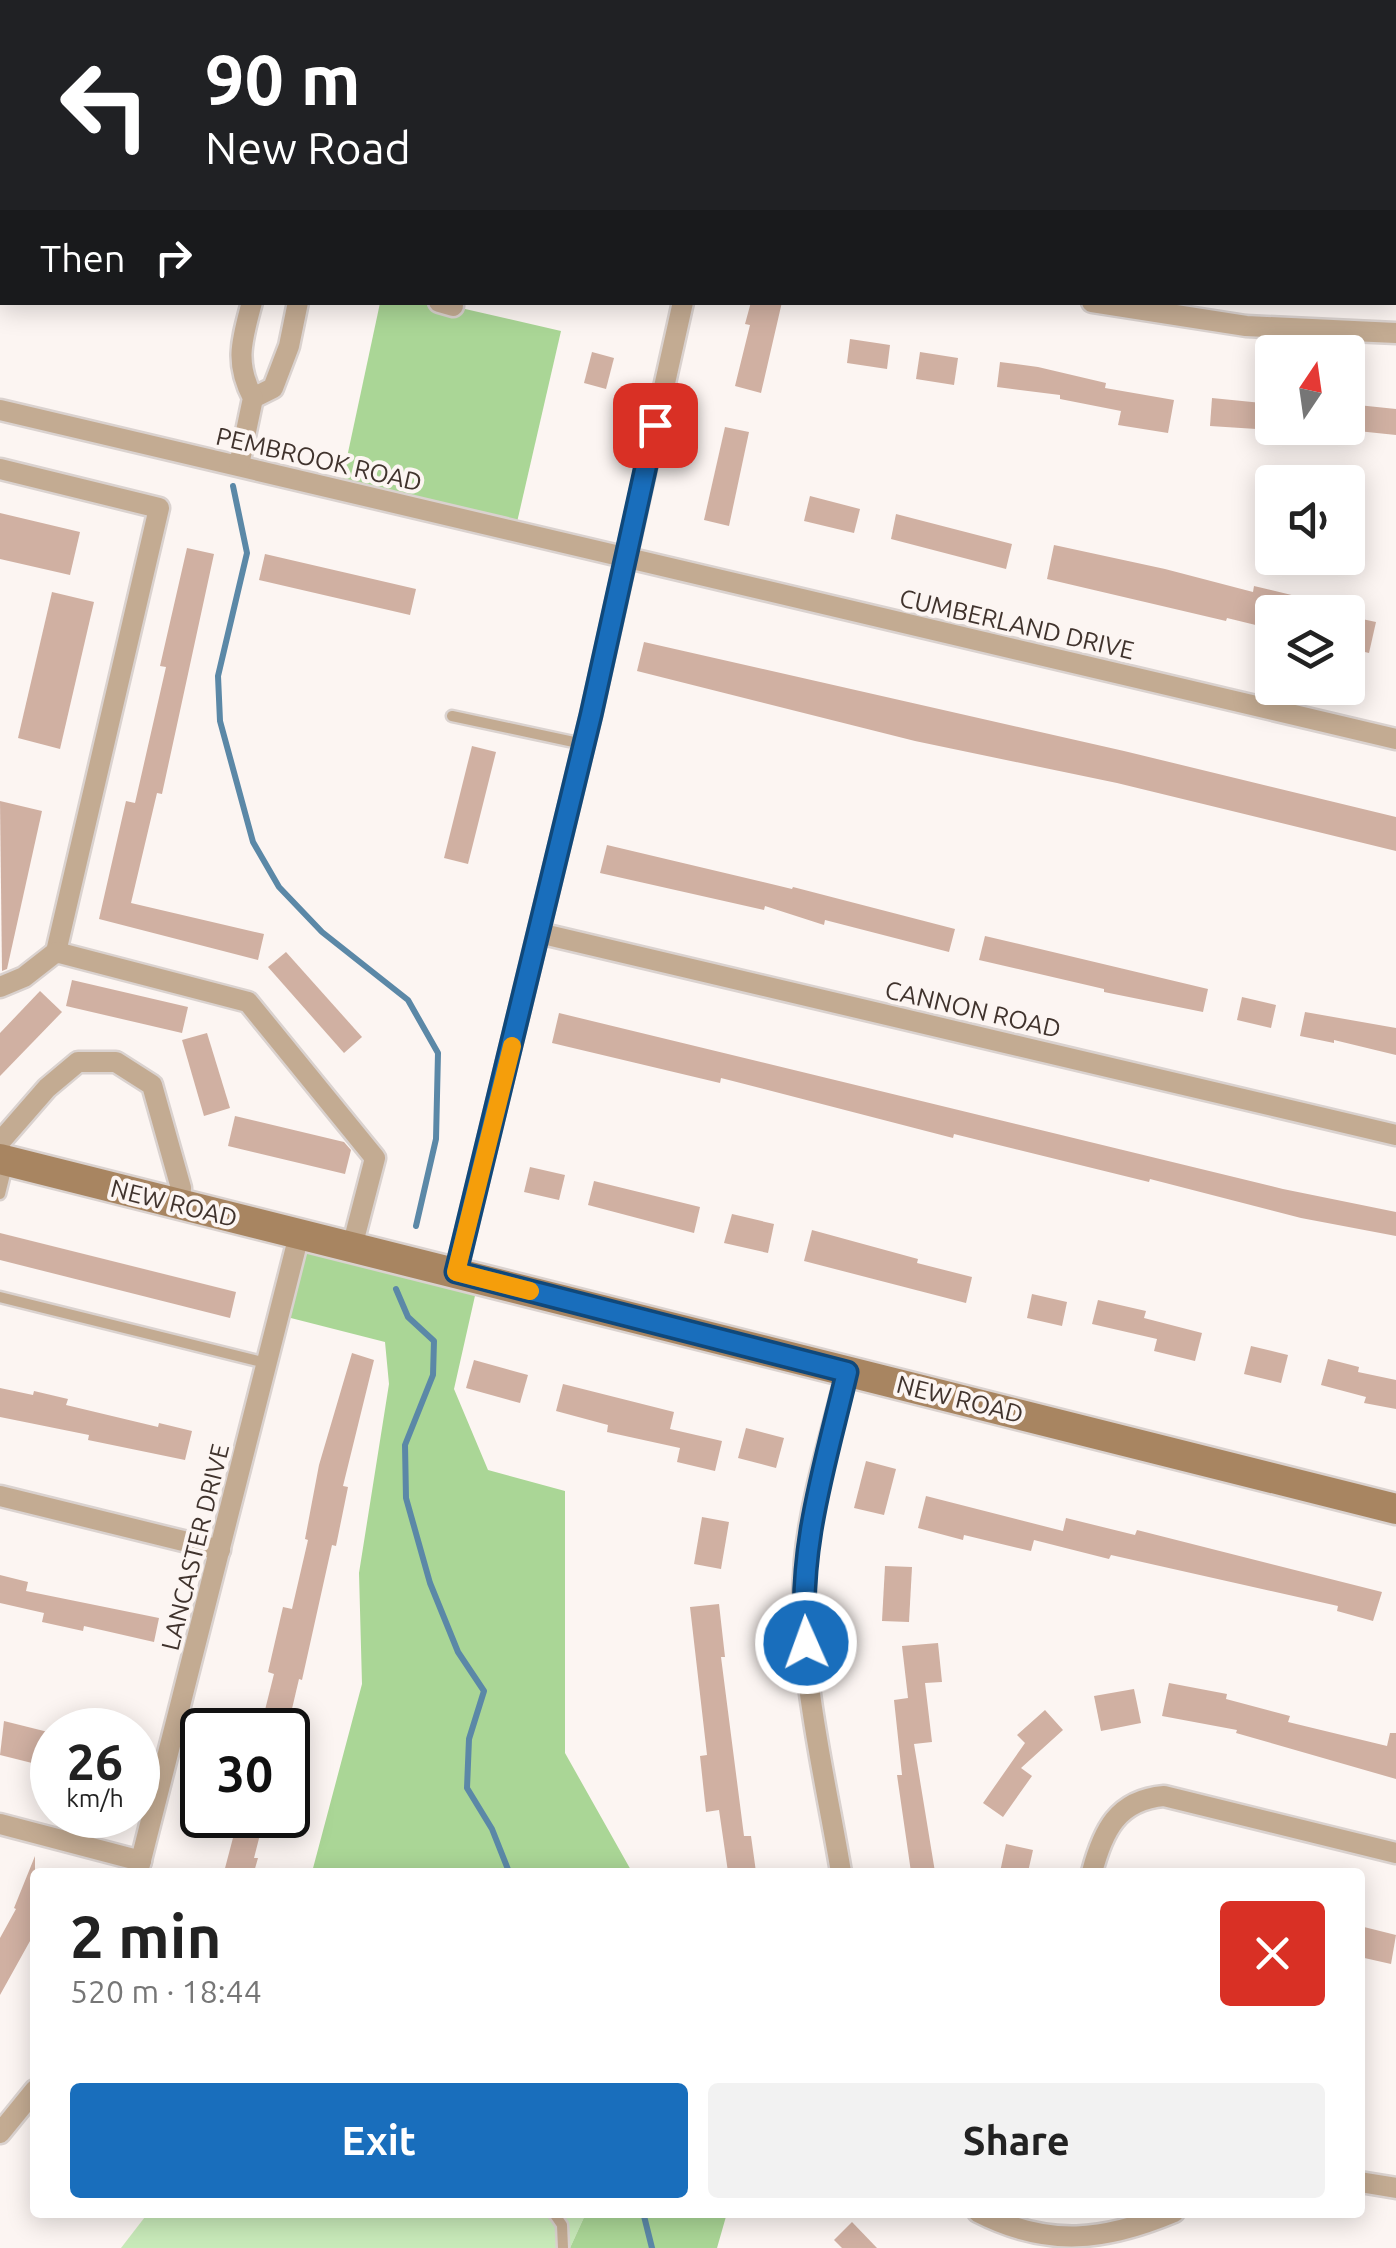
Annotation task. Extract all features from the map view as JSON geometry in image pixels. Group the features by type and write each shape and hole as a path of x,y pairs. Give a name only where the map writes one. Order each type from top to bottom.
{"street":[{"path":"239,466 253,398 242,378 240,354 251,305"},
{"path":"253,398 274,388 289,346 297,305"},
{"path":"456,1272 584,744 682,305"},
{"path":"1111,305 1246,326 1396,334"},
{"name":"PEMBROOK ROAD","path":"0,410 626,557"},
{"path":"0,469 159,508 56,952 24,977 0,987"},
{"name":"CUMBERLAND DRIVE","path":"626,557 1396,739"},
{"name":"CANNON ROAD","path":"539,933 1396,1135"},
{"path":"56,952 248,1002 375,1158 352,1247"},
{"path":"3,1154 47,1088 78,1062 116,1062 152,1085 181,1188 180,1204"},
{"name":"NEW ROAD","path":"3,1154 180,1204 1396,1508"},
{"name":"LANCASTER DRIVE","path":"140,1867 299,1234"},
{"path":"839,1868 803,1616 808,1540 847,1372"},
{"path":"0,1496 220,1550"},
{"path":"1093,1868 1110,1822 1137,1802 1164,1796 1396,1853"},
{"path":"0,1824 140,1867"},
{"path":"0,2133 30,2096"},
{"path":"1365,2183 1396,2188"},
{"path":"993,2218 1029,2232 1074,2238 1129,2231 1160,2218"}],"lane":[{"path":"452,716 584,744"},
{"path":"0,1194 3,1154"},
{"path":"0,1297 267,1363"},
{"path":"557,2218 562,2225 563,2248"}],"green space":[{"path":"380,305 448,305 561,331 515,531 340,490"},
{"path":"299,1235 479,1278 454,1389 488,1470 565,1491 565,1753 630,1868 313,1868 362,1684 359,1573 389,1384 385,1342 279,1315"},
{"path":"144,2218 584,2218 570,2248 121,2248"},
{"path":"583,2218 726,2218 717,2248 570,2248"}],"building":[{"path":"750,305 781,305 761,393 735,386 750,325 745,324"},
{"path":"850,339 890,345 887,369 847,363"},
{"path":"592,352 614,358 606,389 584,383"},
{"path":"920,352 958,358 954,385 916,379"},
{"path":"1000,362 1038,367 1106,383 1105,388 1174,400 1168,433 1118,425 1121,411 1060,399 1060,395 997,387"},
{"path":"1212,398 1255,402 1255,429 1210,426"},
{"path":"1365,406 1396,409 1396,435 1365,432"},
{"path":"725,427 749,432 729,526 704,520"},
{"path":"810,496 860,509 854,533 804,521"},
{"path":"0,513 80,532 70,575 0,559"},
{"path":"896,514 1012,544 1006,569 891,539"},
{"path":"1054,545 1253,592 1254,586 1291,595 1255,595 1255,625 1047,579"},
{"path":"187,548 214,554 162,794 157,793 131,903 264,934 258,960 99,919 126,801 135,803 166,667 160,666"},
{"path":"265,554 416,589 410,615 259,580"},
{"path":"52,592 94,602 60,749 18,738"},
{"path":"1365,620 1376,622 1369,653 1365,652"},
{"path":"644,642 1396,817 1396,851 1117,783 915,741 637,671"},
{"path":"472,746 496,752 468,864 444,858"},
{"path":"0,801 42,811 7,969 2,971"},
{"path":"607,845 955,929 949,952 825,920 824,925 765,906 764,910 600,873"},
{"path":"985,936 1208,989 1203,1012 979,960"},
{"path":"286,952 362,1037 344,1053 268,967"},
{"path":"72,980 188,1007 182,1033 66,1006"},
{"path":"40,991 62,1012 0,1076 0,1033"},
{"path":"1242,997 1276,1005 1271,1028 1237,1020"},
{"path":"1305,1012 1396,1028 1396,1055 1300,1036"},
{"path":"559,1013 1283,1189 1396,1212 1396,1236 1301,1218 1150,1179 1149,1182 954,1134 953,1138 721,1078 720,1083 552,1043"},
{"path":"207,1033 230,1108 204,1116 182,1040"},
{"path":"235,1116 344,1142 351,1150 345,1174 228,1146"},
{"path":"530,1167 565,1175 559,1200 524,1192"},
{"path":"594,1181 700,1207 694,1233 588,1205"},
{"path":"732,1214 774,1224 768,1253 724,1243"},
{"path":"812,1230 972,1277 966,1303 804,1261"},
{"path":"0,1233 236,1292 230,1318 0,1260"},
{"path":"1032,1294 1067,1302 1062,1326 1027,1318"},
{"path":"1098,1300 1146,1311 1144,1318 1202,1333 1195,1361 1154,1351 1157,1339 1092,1324"},
{"path":"1251,1346 1288,1355 1281,1383 1244,1374"},
{"path":"352,1353 374,1360 343,1486 348,1487 336,1546 332,1545 302,1680 299,1679 292,1708 266,1708 274,1674 268,1672 283,1607 292,1609 308,1540 305,1539 319,1465"},
{"path":"1328,1359 1359,1367 1358,1372 1396,1380 1396,1409 1364,1403 1366,1397 1321,1385"},
{"path":"474,1360 528,1375 520,1403 466,1388"},
{"path":"563,1384 674,1412 670,1429 722,1441 715,1471 677,1462 680,1448 607,1432 608,1425 556,1411"},
{"path":"0,1388 33,1395 34,1391 68,1399 66,1405 192,1431 185,1460 0,1417"},
{"path":"746,1428 784,1438 776,1468 738,1458"},
{"path":"866,1461 896,1469 884,1515 854,1508"},
{"path":"926,1496 1063,1531 1066,1518 1135,1535 1137,1530 1382,1592 1373,1621 1337,1611 1338,1606 1111,1555 1109,1559 1034,1540 1031,1551 964,1535 963,1540 918,1528"},
{"path":"702,1517 729,1522 721,1569 694,1564"},
{"path":"885,1566 912,1567 909,1622 882,1621"},
{"path":"0,1575 28,1582 26,1591 159,1618 154,1642 84,1626 83,1631 42,1622 44,1613 0,1603"},
{"path":"719,1604 725,1657 721,1657 744,1836 751,1836 755,1868 727,1868 719,1810 706,1812 700,1756 707,1755 690,1607"},
{"path":"938,1643 942,1682 925,1683 932,1742 914,1744 934,1868 910,1868 897,1775 902,1775 894,1700 908,1698 902,1646"},
{"path":"1169,1683 1227,1694 1226,1699 1290,1716 1288,1722 1387,1746 1390,1733 1396,1733 1396,1779 1236,1733 1237,1730 1162,1716"},
{"path":"1134,1689 1141,1723 1101,1731 1094,1696"},
{"path":"1045,1710 1063,1730 1021,1768 1032,1776 1003,1817 983,1803 1025,1743 1017,1735"},
{"path":"4,1721 30,1728 30,1762 0,1755"},
{"path":"233,1838 259,1838 255,1868 225,1868"},
{"path":"1006,1844 1033,1850 1029,1868 1001,1868"},
{"path":"30,1868 30,1941 0,1995 0,1938"},
{"path":"1365,1927 1396,1935 1391,1964 1365,1958"},
{"path":"852,2222 877,2248 842,2248 834,2240"}],"waterway":[{"path":"233,486 247,553 218,676 220,721 253,842 279,887 322,932 408,1000 438,1053 436,1139 416,1226"},
{"path":"396,1289 408,1317 434,1341 433,1375 405,1445 406,1498 430,1583 458,1652 484,1691 469,1739 467,1788 492,1829 507,1868"},
{"path":"644,2218 652,2248"}],"slow traffic":[{"path":"512,1046 456,1272 530,1291"}],"route":[{"path":"655,425 591,715 456,1272 847,1372 808,1540 803,1616 806,1643"}]}
